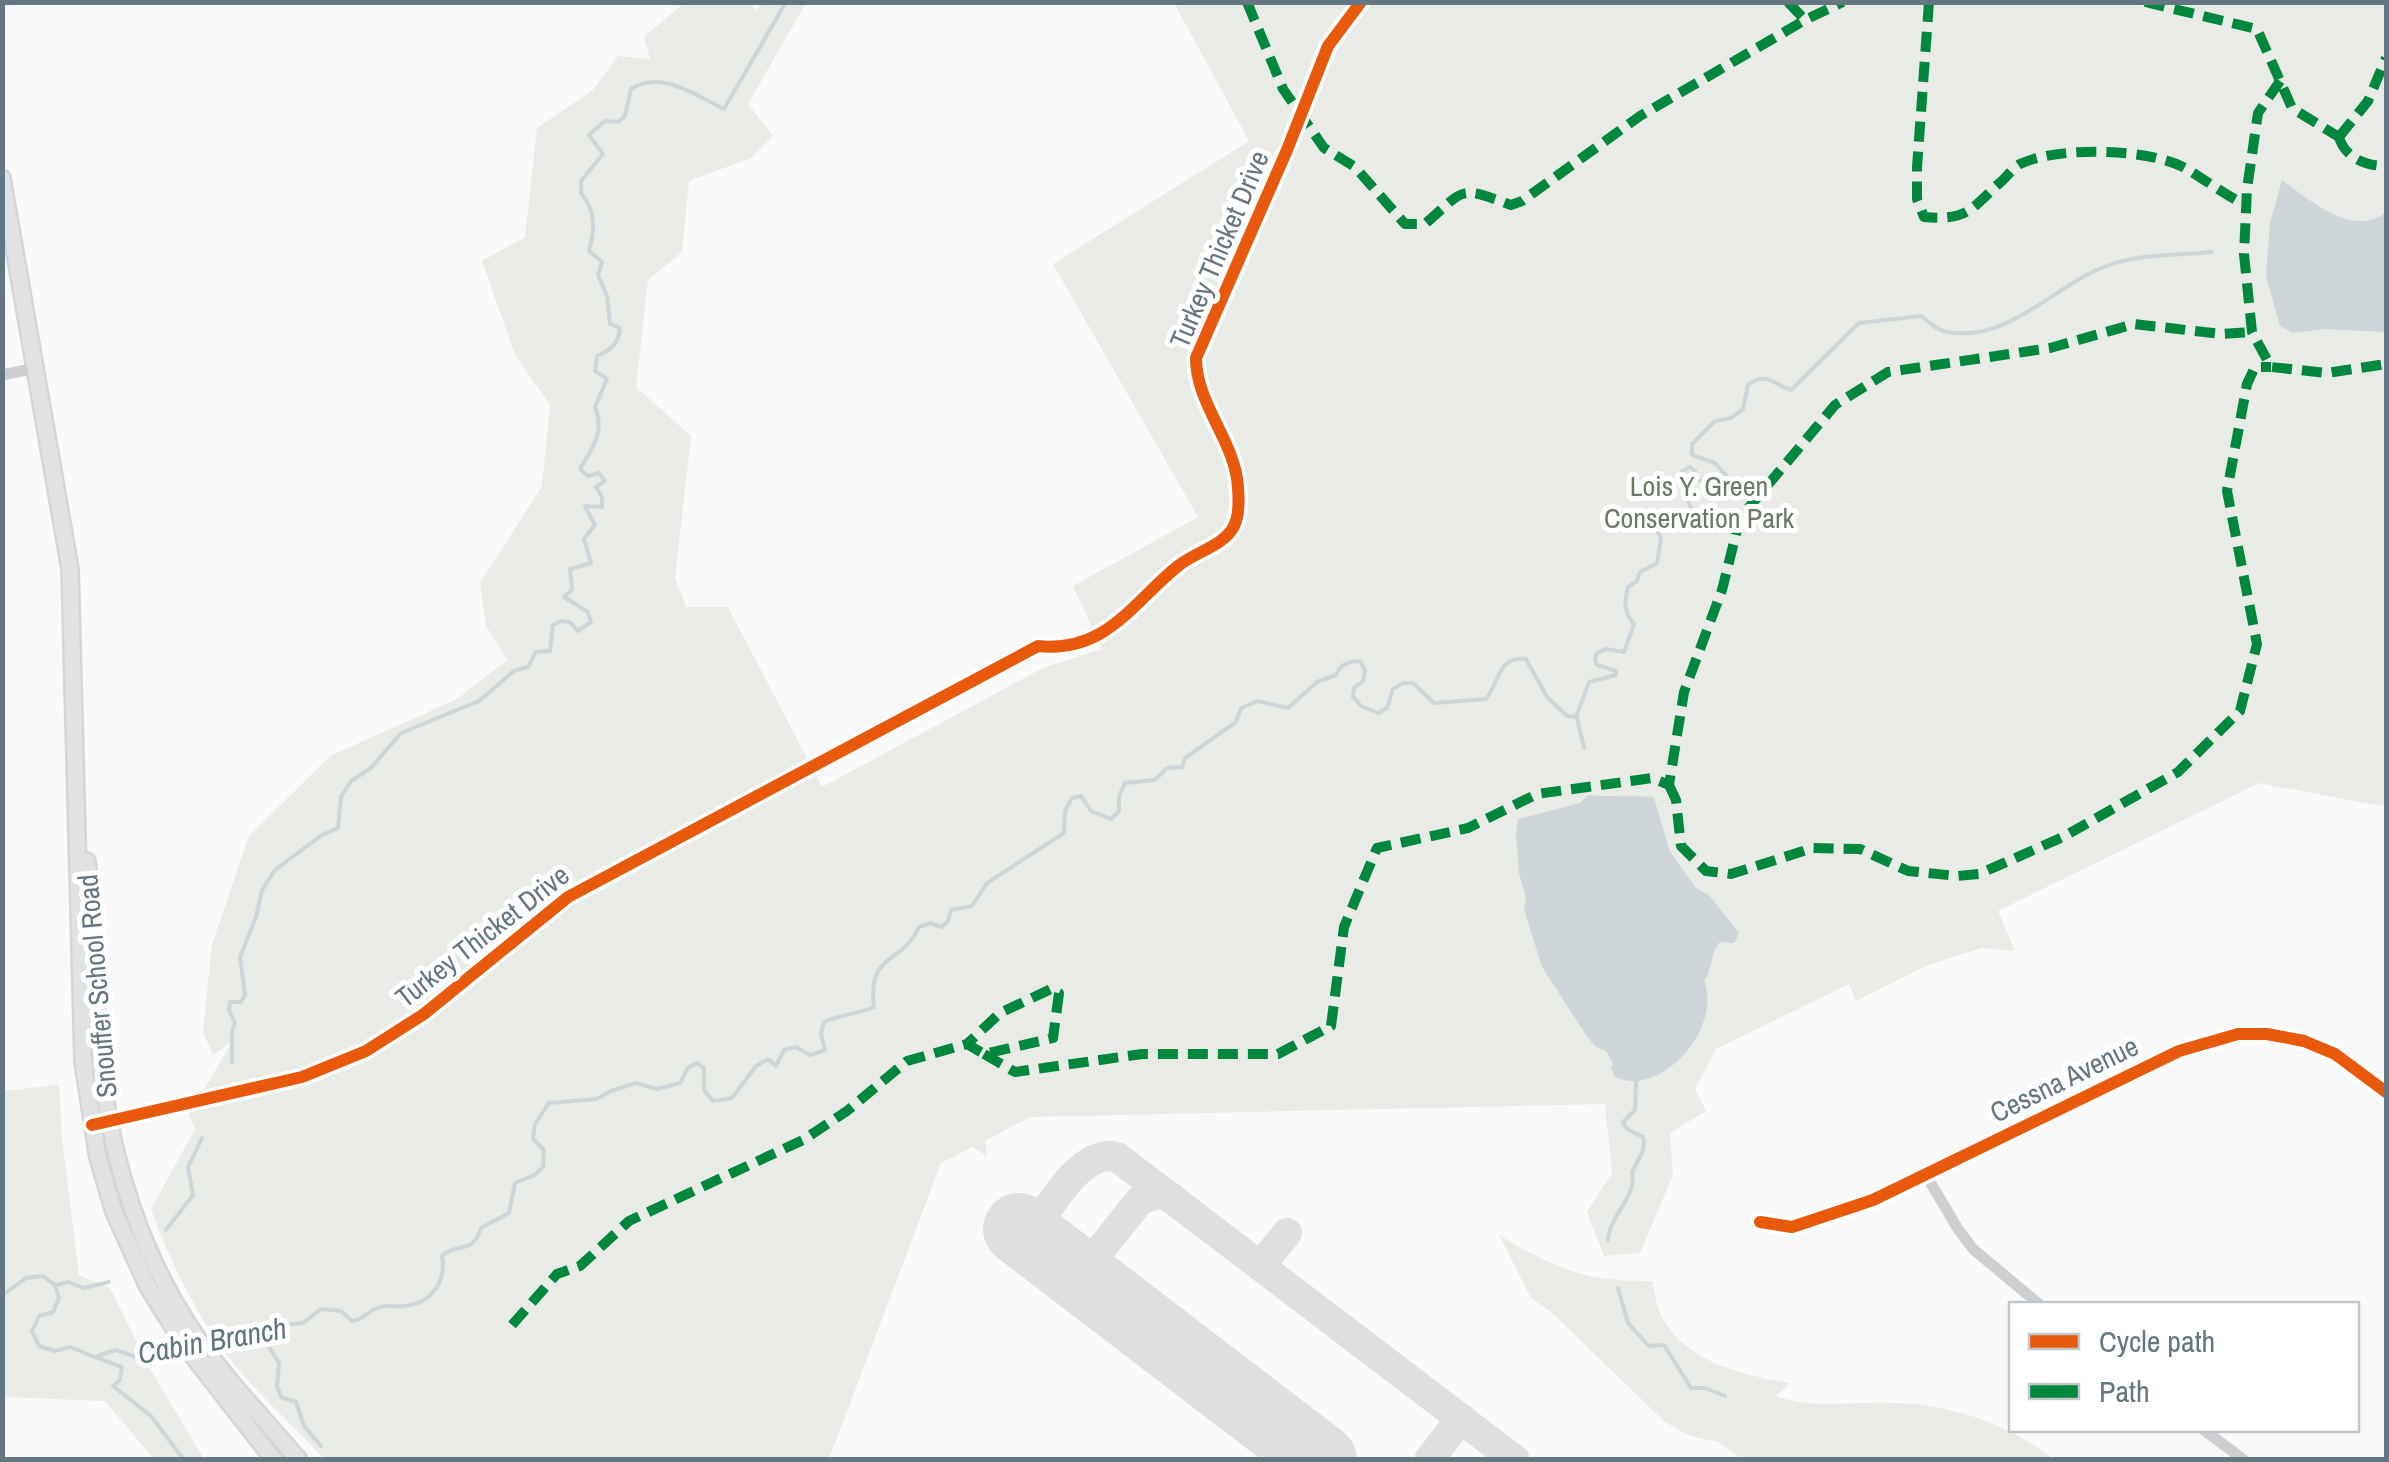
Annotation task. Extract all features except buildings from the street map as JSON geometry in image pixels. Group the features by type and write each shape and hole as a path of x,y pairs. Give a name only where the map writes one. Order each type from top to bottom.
{"main road":[{"name":"Snouffer School Road","path":"2,178 70,569 82,1022 92,1126 104,1181 124,1238 172,1326 274,1460"},
{"name":"Snouffer School Road","path":"76,757 90,890 101,1062 109,1121 126,1188 147,1246 189,1326 299,1460"}],"street":[{"name":"Turkey Thicket Drive","path":"92,1126 302,1077 366,1051 424,1014 568,897 1038,646 1065,648 1097,636 1181,563 1220,542 1234,528 1238,488 1235,465 1196,376 1196,358 1328,46 1361,2"},
{"path":"2,375 36,368"},
{"name":"Cessna Avenue","path":"1760,1222 1792,1227 1873,1200 2179,1051 2238,1034 2268,1034 2304,1041 2334,1054 2386,1091"},
{"path":"1926,1174 1973,1249 2037,1302"},
{"path":"2207,1432 2244,1460"}],"green space":[{"name":"Lois Y. Green Conservation Park","path":"684,3 747,3 757,10 762,3 806,3 748,104 773,136 751,158 689,181 682,252 648,280 636,387 691,436 675,578 686,607 728,607 822,787 1045,667 1102,649 1073,586 1198,517 1053,264 1249,141 1174,3 2386,3 2386,807 2259,783 1998,911 2015,951 1982,948 1928,965 1856,1001 1849,984 1716,1049 1695,1089 1706,1111 1670,1133 1673,1175 1640,1253 1604,1256 1587,1212 1612,1173 1605,1104 1030,1117 985,1141 987,1156 972,1147 941,1163 829,1459 325,1460 218,1344 185,1287 151,1209 195,1129 189,1115 232,1042 213,1055 203,1032 212,944 249,836 330,756 457,699 507,660 486,626 480,583 542,486 550,405 515,355 482,261 525,237 537,128 593,90 618,56 650,59 644,37"},
{"path":"59,1085 79,1275 110,1288 150,1369 204,1459 154,1459 105,1401 3,1397 3,1091"},
{"path":"1499,1235 1572,1271 1607,1279 1652,1281 1660,1313 1683,1343 1699,1355 1734,1370 1790,1383 1776,1396 1818,1404 1913,1404 1963,1413 2010,1432 2053,1459 1742,1459 1718,1442 1690,1436 1665,1422 1551,1312 1531,1298"}],"shaded area":[{"path":"2282,180 2332,214 2346,219 2373,219 2386,212 2386,332 2323,329 2293,333 2280,326 2266,276 2270,223"},
{"path":"1589,795 1654,798 1670,852 1696,888 1709,895 1739,933 1734,943 1720,942 1715,951 1704,981 1708,999 1697,1037 1669,1068 1651,1078 1633,1081 1615,1077 1606,1051 1586,1035 1542,967 1524,909 1526,898 1516,835 1518,819 1580,803"}],"waterway":[{"path":"232,1062 235,1023 230,1002 241,1002 245,995 240,957 262,890 275,870 322,835 338,828 341,797 351,781 371,768 401,733 479,701 514,671 528,667 536,652 550,651 553,625 570,622 578,631 591,622 588,612 564,597 572,590 570,569 591,563 584,539 595,525 585,506 602,507 596,487 605,481 599,473 588,476 580,469 596,439 599,424 595,407 607,379 595,371 597,356 613,345 620,328 610,324 607,296 598,275 602,262 589,251 593,220 581,193 581,181 603,154 589,135 605,121 618,122 625,116 631,89 642,84 666,83 724,109 786,2"},
{"name":"Cabin Branch","path":"205,1343 256,1337 283,1325 303,1323 321,1309 341,1311 352,1321 380,1307 422,1301 439,1282 442,1256 469,1245 481,1228 509,1213 515,1183 543,1167 544,1150 533,1139 535,1124 549,1103 597,1099 636,1083 657,1089 680,1083 688,1068 697,1063 704,1068 704,1090 713,1101 732,1098 756,1066 768,1059 776,1066 784,1050 796,1047 810,1055 825,1050 821,1033 824,1022 874,1007 873,989 881,968 904,948 919,927 930,923 942,927 951,910 972,906 987,883 1064,833 1065,811 1072,798 1081,796 1091,811 1111,819 1119,811 1119,796 1125,783 1155,780 1167,768 1182,767 1185,758 1236,722 1241,708 1258,701 1288,708 1317,682 1336,675 1345,664 1360,661 1365,670 1363,681 1354,688 1353,697 1361,706 1378,713 1387,708 1393,689 1403,683 1413,683 1434,703 1486,699 1504,666 1526,659 1547,697 1567,716 1576,717 1589,682 1616,675 1616,671 1597,665 1595,660 1597,653 1606,649 1624,652 1634,624 1626,607 1628,587 1637,581 1640,572 1657,563 1661,538 1656,528 1660,519 1691,508 1678,479 1681,472 1690,467 1695,471 1695,480 1729,486 1731,481 1715,463 1692,455 1692,444 1715,421 1731,418 1743,409 1748,385 1765,379 1791,390 1859,323 1921,316 1947,332 1990,329 2030,311 2104,267 2144,257 2212,252"},
{"path":"1577,718 1584,748"},
{"path":"1608,1240 1631,1189 1632,1172 1644,1146 1643,1137 1627,1129 1623,1122 1635,1110 1636,1082"},
{"path":"166,1230 193,1195 188,1167 202,1138"},
{"name":"Cabin Branch","path":"2,1305 4,1294 26,1278 43,1276 55,1285 59,1298 53,1312 39,1316 32,1331 39,1346 55,1351 70,1347 95,1357 115,1350 140,1358 182,1349"},
{"path":"56,1285 68,1282 84,1288 109,1282"},
{"path":"1618,1288 1628,1323 1649,1346 1664,1345 1691,1388 1705,1388 1725,1396"},
{"path":"261,1334 279,1363 277,1386 281,1397 296,1402 304,1426 321,1446"},
{"path":"95,1357 122,1367 120,1380 113,1386 151,1416 184,1460"}],"taxiway":[{"path":"1029,1236 1078,1171 1103,1157 1117,1157 1515,1460"},
{"path":"1080,1275 1141,1199 1160,1194 1172,1198"},
{"path":"1261,1265 1287,1233"},
{"path":"1429,1460 1461,1418"}],"runway":[{"path":"1019,1229 1321,1460"}],"marked path":[{"path":"1247,2 1283,89 1324,148 1355,167 1405,224 1425,224 1464,194 1511,205 1522,201 1640,116 1843,2"},
{"path":"1788,2 1805,20"},
{"path":"1929,2 1917,167 1917,199 1924,217 1951,217 1969,211 2020,164 2080,152 2128,153 2171,162 2246,205"},
{"path":"2145,2 2257,29 2292,108 2339,137"},
{"path":"2339,137 2368,101 2386,58"},
{"path":"2280,81 2258,113 2247,189 2244,254 2252,332 2271,367 2327,373 2386,364"},
{"path":"2339,137 2357,159 2386,166"},
{"path":"984,1054 1015,1072 1142,1054 1278,1054 1331,1026 1344,927 1377,848 1468,828 1537,794 1652,778 1669,785 1684,692 1722,590 1740,518 1835,405 1888,372 2050,348 2134,324 2221,334 2252,332"},
{"path":"1669,785 1676,800 1681,846 1706,871 1731,874 1813,848 1860,849 1908,871 1957,876 1979,874 2063,837 2178,772 2240,711 2257,644 2227,491 2247,384 2255,367 2271,367"},
{"path":"512,1325 557,1274 580,1266 629,1221 803,1140 847,1111 907,1061 967,1044 984,1054 1053,1038 1059,993 1051,989 1000,1013 967,1044"}],"cycle path":[{"path":"92,1125 302,1077 366,1051 424,1014 568,897 1038,646 1062,646 1100,634 1178,566 1223,539 1237,518 1236,471 1202,392 1196,358 1328,46 1361,2"},
{"path":"1760,1222 1792,1227 1873,1200 2179,1051 2238,1034 2267,1034 2304,1041 2335,1054 2386,1092"}]}
